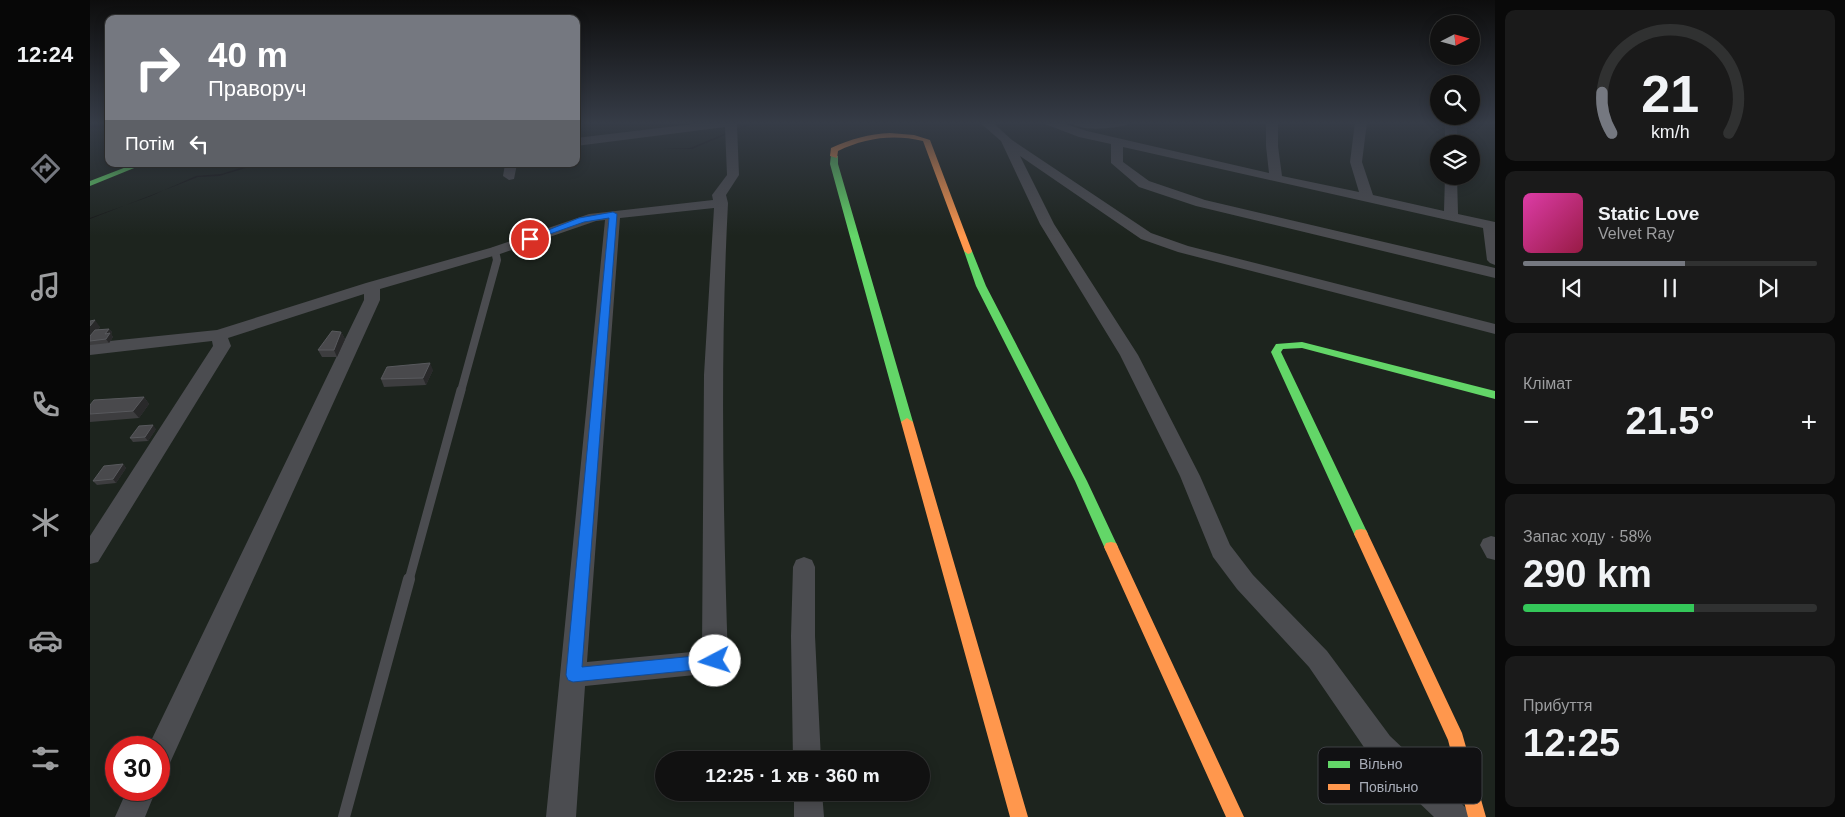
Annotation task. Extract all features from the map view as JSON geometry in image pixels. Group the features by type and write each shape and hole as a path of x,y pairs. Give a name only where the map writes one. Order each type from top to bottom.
{"street":[{"path":"573,675 715,661 711,470 716,265 721,204 719,195 733,175 733,160"},
{"path":"834,160 1019,817"},
{"path":"934,160 981,286 1080,482 1235,817"},
{"path":"1016,160 1047,224 1129,355 1190,476 1221,550 1245,582 1318,659 1381,747"},
{"path":"1035,160 1146,236 1183,249 1495,329"},
{"path":"1118,160 1118,163 1144,184 1201,203 1495,273"},
{"path":"1197,160 1493,226 1495,260"},
{"path":"1274,160 1276,178"},
{"path":"1356,160 1367,198"},
{"path":"90,184 132,167"},
{"path":"1451,185 1451,216"},
{"path":"90,349 219,335 372,286 495,251 582,220 613,214 721,204"},
{"path":"561,817 613,214"},
{"path":"168,736 372,300 372,286"},
{"path":"90,555 222,346 219,335"},
{"path":"1458,747 1276,352 1280,346 1302,346 1495,395"},
{"path":"804,567 803,636 807,751"},
{"path":"130,817 137,801"},
{"path":"808,801 809,817"},
{"path":"1441,804 1455,817"},
{"path":"1474,804 1477,817"}],"lane":[{"path":"344,817 497,260 495,251"}],"shaded area":[{"path":"90,160 105,160 105,167 244,167 221,174 196,176 164,190 198,177 219,176 249,167 580,167 580,160 1430,160 1430,185 1480,185 1480,160 1495,160 1495,817 90,817 90,219 125,205 90,218"}],"building":[{"path":"109,329 105,334 110,333 106,339 90,341 90,336 95,330"},
{"path":"332,331 341,332 334,350 318,350"},
{"path":"430,363 423,378 381,379 387,367"},
{"path":"144,397 133,411 90,414 90,405 94,400"},
{"path":"153,425 145,437 130,438 139,426"},
{"path":"123,464 113,479 93,481 104,466"}],"traffic: fast":[{"path":"834,160 907,422"},
{"path":"90,184 132,167"},
{"path":"968,251 981,286 1081,481 1111,547"},
{"path":"1361,534 1276,352 1280,346 1302,345 1495,395"}],"traffic: slow":[{"path":"934,160 968,251"},
{"path":"907,422 1019,817"},
{"path":"1361,534 1458,747"},
{"path":"1111,547 1235,817"},
{"path":"1474,804 1477,817"}],"route":[{"path":"530,239 594,216 613,214 573,675 715,661"}]}
